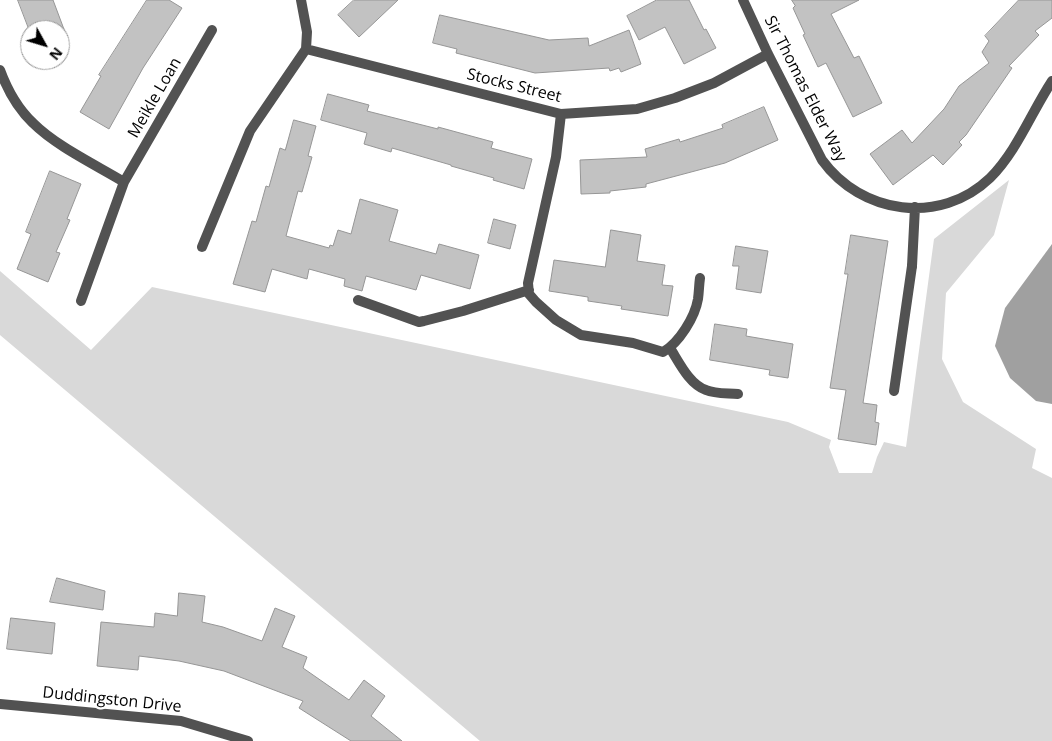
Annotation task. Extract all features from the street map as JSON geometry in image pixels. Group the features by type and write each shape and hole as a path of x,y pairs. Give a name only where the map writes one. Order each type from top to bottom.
{"street":[{"path":"202,247 250,131 306,49 307,32 301,0"},
{"name":"Sir Thomas Elder Way","path":"743,0 768,54 822,160 831,173 844,185 862,197 885,205 915,207 952,202 971,192 989,179 1015,147 1052,81"},
{"name":"Meikle Loan","path":"82,301 124,182 212,30"},
{"name":"Stocks Street","path":"306,49 561,114 638,109 675,98 714,83 768,54"},
{"path":"0,70 20,109 32,123 48,136 124,182"},
{"path":"561,114 556,157 528,283 529,294 556,320 581,334 663,352 677,342 694,311 698,300 700,278"},
{"path":"894,391 912,266 915,207"},
{"path":"358,300 424,322 529,290"},
{"path":"670,348 687,374 698,386 712,392 738,394"},
{"name":"Duddingston Drive","path":"0,704 181,721 248,741"}],"shaded area":[{"path":"1009,180 994,235 946,293 942,359 963,402 1036,449 1032,468 1052,478 1052,741 480,741 0,335 0,271 91,350 152,287 788,422 831,440 829,447 839,473 872,473 884,442 906,447 934,239"},
{"path":"1052,244 1052,404 1036,401 1010,378 995,346 1005,308"}],"building":[{"path":"18,0 53,0 60,20 26,20"},
{"path":"147,0 169,0 182,8 143,68 109,129 80,112 101,76 99,75"},
{"path":"354,0 398,0 359,37 338,15"},
{"path":"657,0 689,0 704,30 706,29 716,48 684,64 665,27 639,40 627,16"},
{"path":"792,0 859,0 831,14 854,58 859,56 882,103 853,117 826,63 818,67 803,35 805,34 793,8 795,6"},
{"path":"1019,0 1052,0 1052,18 1035,31 1039,35 1009,66 1012,68 966,135 959,142 962,145 943,165 933,155 893,185 870,154 902,130 912,143 944,109 959,86 989,63 982,52 989,41 985,36"},
{"path":"440,15 549,40 588,38 589,46 629,30 641,64 621,72 619,68 610,71 609,68 535,73 456,53 457,49 433,43"},
{"path":"328,94 369,105 367,111 493,142 491,148 532,159 524,189 493,180 494,178 392,148 391,152 364,144 367,133 321,120"},
{"path":"764,107 778,140 725,163 646,184 646,187 610,191 610,193 581,194 580,160 647,157 645,149 679,139 680,142 723,128 722,125"},
{"path":"294,120 316,126 308,156 312,157 302,192 298,191 286,236 329,248 330,245 333,246 338,230 351,234 360,199 398,210 389,241 436,254 439,244 479,255 470,289 421,275 416,290 366,276 362,291 344,286 345,279 309,269 307,279 272,269 265,292 233,284 252,221 256,222 266,186 269,187 280,148 285,150"},
{"path":"50,171 81,184 67,219 70,220 56,252 60,253 48,282 17,269 31,234 26,232"},
{"path":"494,219 516,225 510,249 488,243"},
{"path":"611,230 641,235 637,261 665,265 662,285 673,286 668,316 621,309 622,306 588,301 588,297 549,291 554,260 605,267"},
{"path":"851,235 888,241 863,403 877,405 875,422 879,423 876,445 838,439 846,390 830,388 848,274 845,274"},
{"path":"736,246 768,251 761,293 736,289 739,266 733,266"},
{"path":"715,324 747,329 746,336 793,344 788,378 769,375 770,370 710,360"},
{"path":"57,578 105,591 103,610 50,602"},
{"path":"179,593 205,596 202,622 223,627 262,641 275,608 295,616 282,647 307,657 303,668 349,700 364,680 385,696 371,716 402,741 351,741 299,708 303,701 224,671 179,661 139,656 138,670 97,666 101,622 154,627 155,613 177,616"},
{"path":"11,618 55,623 52,654 7,649"}]}
